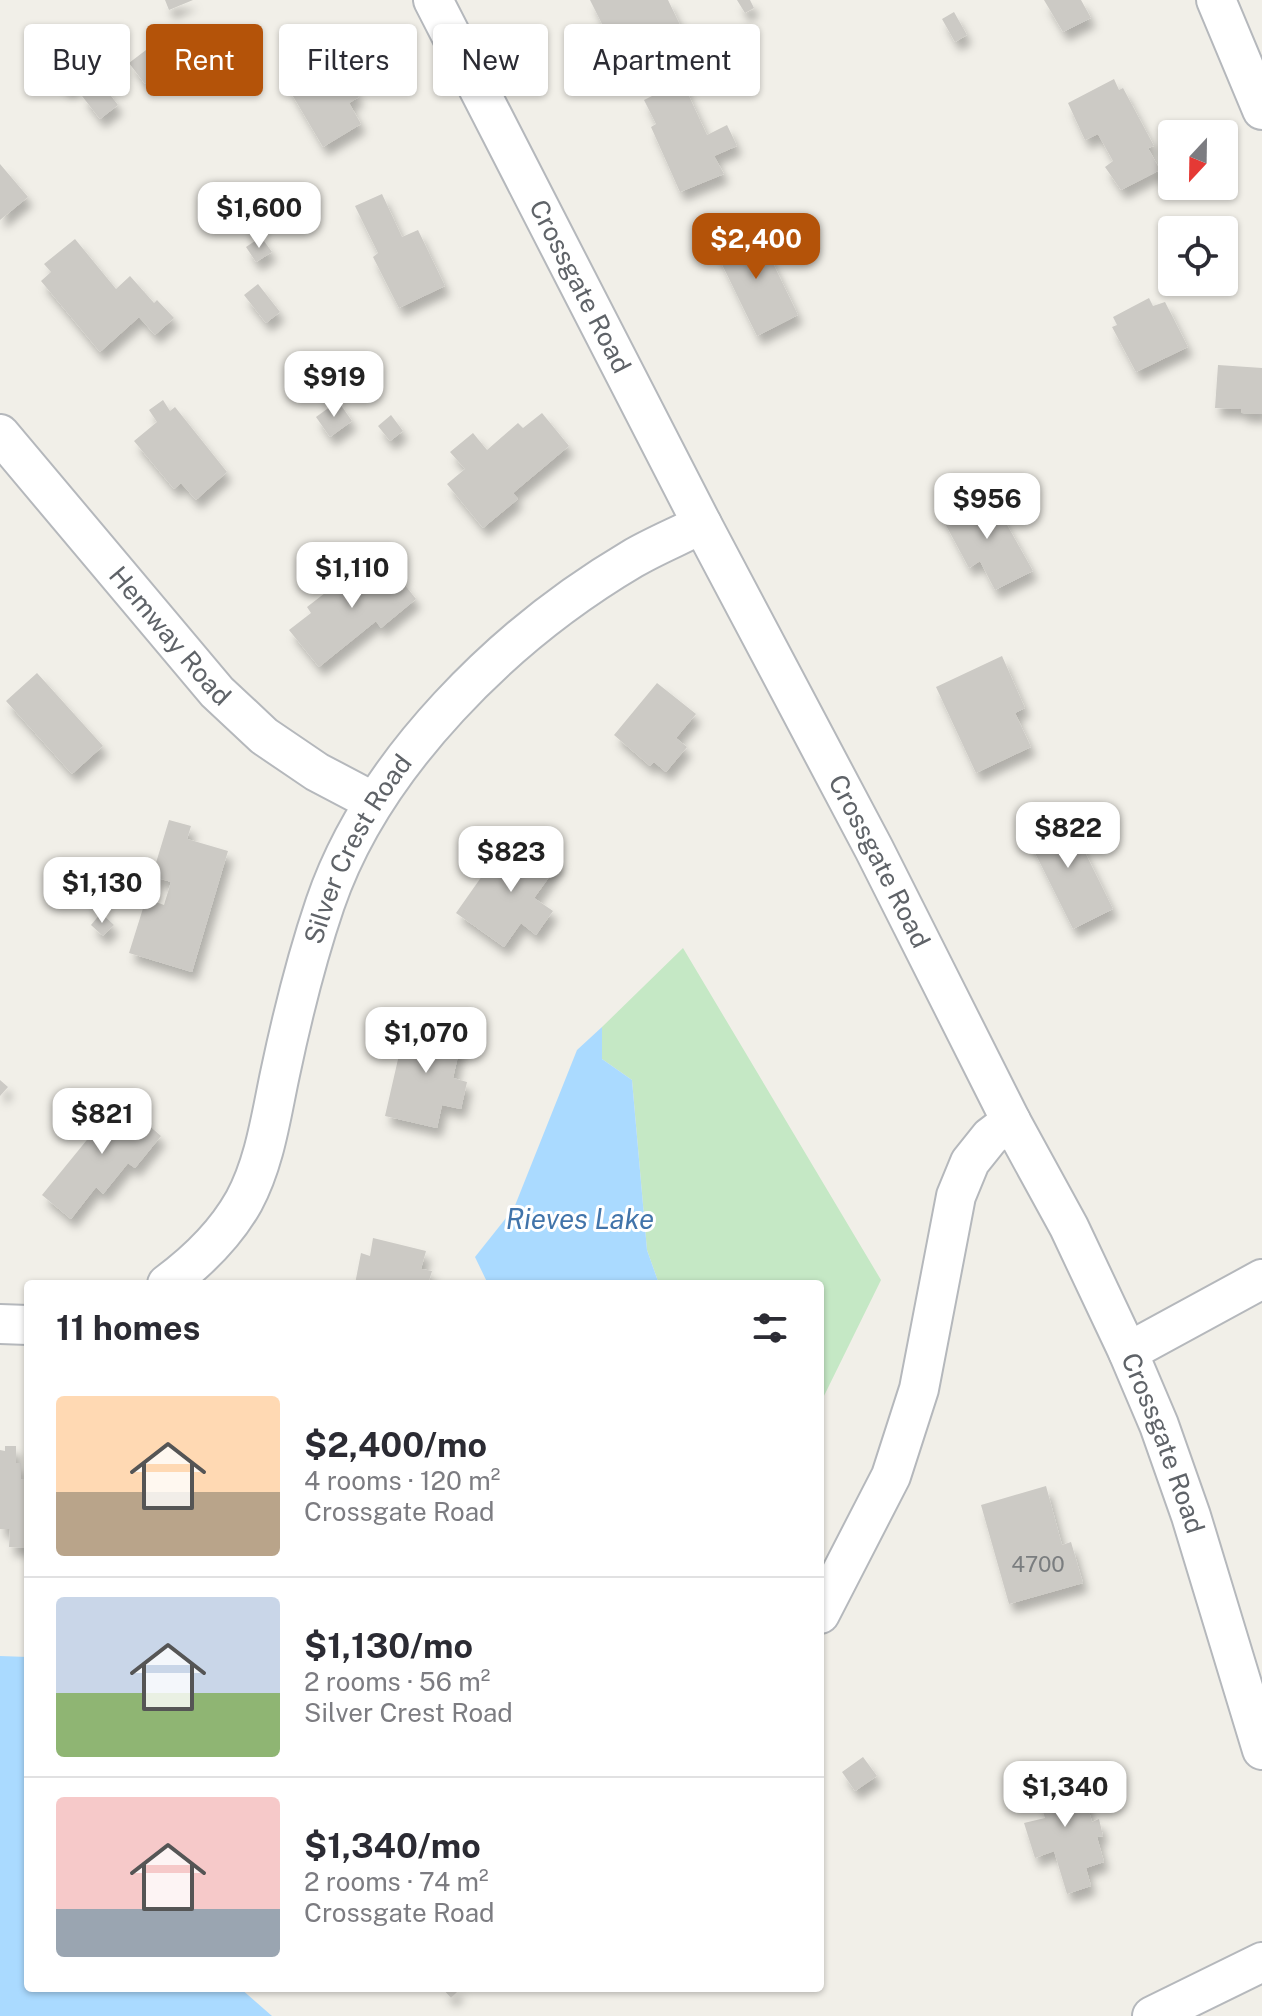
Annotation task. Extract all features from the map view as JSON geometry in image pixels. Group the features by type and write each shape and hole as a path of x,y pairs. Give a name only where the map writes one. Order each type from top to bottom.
{"street":[{"name":"Crossgate Road","path":"433,0 702,524 874,849 1011,1121 1069,1227 1159,1425 1191,1516 1262,1750"},
{"path":"1216,0 1262,110"},
{"name":"Hemway Road","path":"0,434 217,692 264,736 317,772 374,802"},
{"name":"Silver Crest Road","path":"172,1280 193,1265 227,1228 245,1199 261,1160 295,1006 325,903 344,856 397,767 438,718 520,640 568,601 633,559 702,524"},
{"path":"824,1606 891,1476 919,1389 956,1196 970,1162 990,1137 1011,1121"},
{"path":"1128,1352 1262,1279"},
{"path":"0,1324 24,1325"},
{"path":"1152,2016 1262,1962"}],"green space":[{"path":"683,948 881,1280 824,1396 824,1280 658,1280 647,1250 632,1080 602,1059 602,1027"}],"water":[{"name":"Rieves Lake","path":"602,1027 602,1059 632,1080 647,1250 658,1280 486,1280 475,1257 514,1208 577,1050"},
{"path":"0,1656 24,1657 24,1992 245,1992 272,2016 0,2016"}],"building":[{"path":"165,0 193,0 169,10"},
{"path":"590,0 668,0 680,24 602,24"},
{"path":"737,0 750,0 754,8 745,13"},
{"path":"1044,0 1081,0 1091,18 1063,32"},
{"path":"954,12 967,35 955,42 942,19"},
{"path":"146,50 145,84 130,64"},
{"path":"1114,79 1119,90 1123,88 1154,146 1148,148 1158,171 1121,190 1105,167 1113,161 1098,134 1085,140 1068,103"},
{"path":"82,96 111,96 118,105 100,119"},
{"path":"293,96 358,96 349,103 361,124 323,147"},
{"path":"652,96 689,96 707,135 727,125 737,146 714,156 724,174 680,192 651,127 656,124 644,100"},
{"path":"0,164 28,197 0,220"},
{"path":"382,194 402,237 418,230 445,286 399,308 373,257 378,253 355,206"},
{"path":"755,226 798,315 757,336 713,246"},
{"path":"261,237 272,252 256,262 246,247"},
{"path":"75,239 116,289 130,276 154,303 157,300 174,318 155,335 139,317 100,352 41,281 51,272 44,264"},
{"path":"258,284 280,312 266,323 244,295"},
{"path":"1149,298 1153,306 1165,302 1188,347 1136,372 1112,327 1117,325 1113,317"},
{"path":"1218,365 1262,368 1262,414 1215,408"},
{"path":"163,400 170,411 175,407 227,472 196,500 181,483 174,489 134,441 157,422 149,410"},
{"path":"338,401 352,421 330,437 316,417"},
{"path":"542,413 569,446 513,493 518,499 483,528 447,484 465,469 450,452 473,433 487,450 518,423 523,428"},
{"path":"391,415 403,431 390,441 378,426"},
{"path":"989,493 1033,571 995,590 980,561 969,568 941,516"},
{"path":"380,554 416,599 381,628 376,621 319,667 289,630 311,613 307,607 343,579 346,583"},
{"path":"1002,656 1025,708 1015,713 1031,747 976,773 936,687"},
{"path":"37,673 103,746 72,774 6,701"},
{"path":"657,683 696,714 676,738 687,747 666,772 654,762 650,766 614,735"},
{"path":"1064,810 1113,909 1073,929 1024,831"},
{"path":"169,820 191,826 187,839 228,851 192,972 129,953 145,902 164,905 171,882 152,876"},
{"path":"525,837 560,862 534,898 553,911 536,935 521,923 504,947 456,913 494,859 504,866"},
{"path":"101,913 114,925 103,936 91,925"},
{"path":"407,1020 463,1034 453,1078 467,1082 461,1109 442,1105 437,1128 385,1116"},
{"path":"0,1080 8,1087 0,1096"},
{"path":"119,1100 161,1136 135,1168 128,1163 103,1194 96,1187 71,1219 42,1195 95,1130 83,1121 101,1101 111,1109"},
{"path":"373,1238 426,1251 421,1269 432,1271 429,1280 356,1280 361,1253 370,1256"},
{"path":"5,1446 16,1446 16,1463 21,1463 21,1479 24,1479 24,1548 9,1547 10,1529 0,1529 0,1450 5,1451"},
{"path":"1046,1486 1062,1545 1071,1542 1083,1583 1009,1604 981,1505"},
{"path":"863,1757 877,1776 855,1791 842,1772"},
{"path":"1069,1765 1078,1799 1085,1797 1092,1822 1099,1819 1103,1836 1097,1837 1104,1862 1086,1868 1091,1886 1067,1894 1054,1851 1035,1858 1024,1823 1045,1818 1032,1778"}]}
